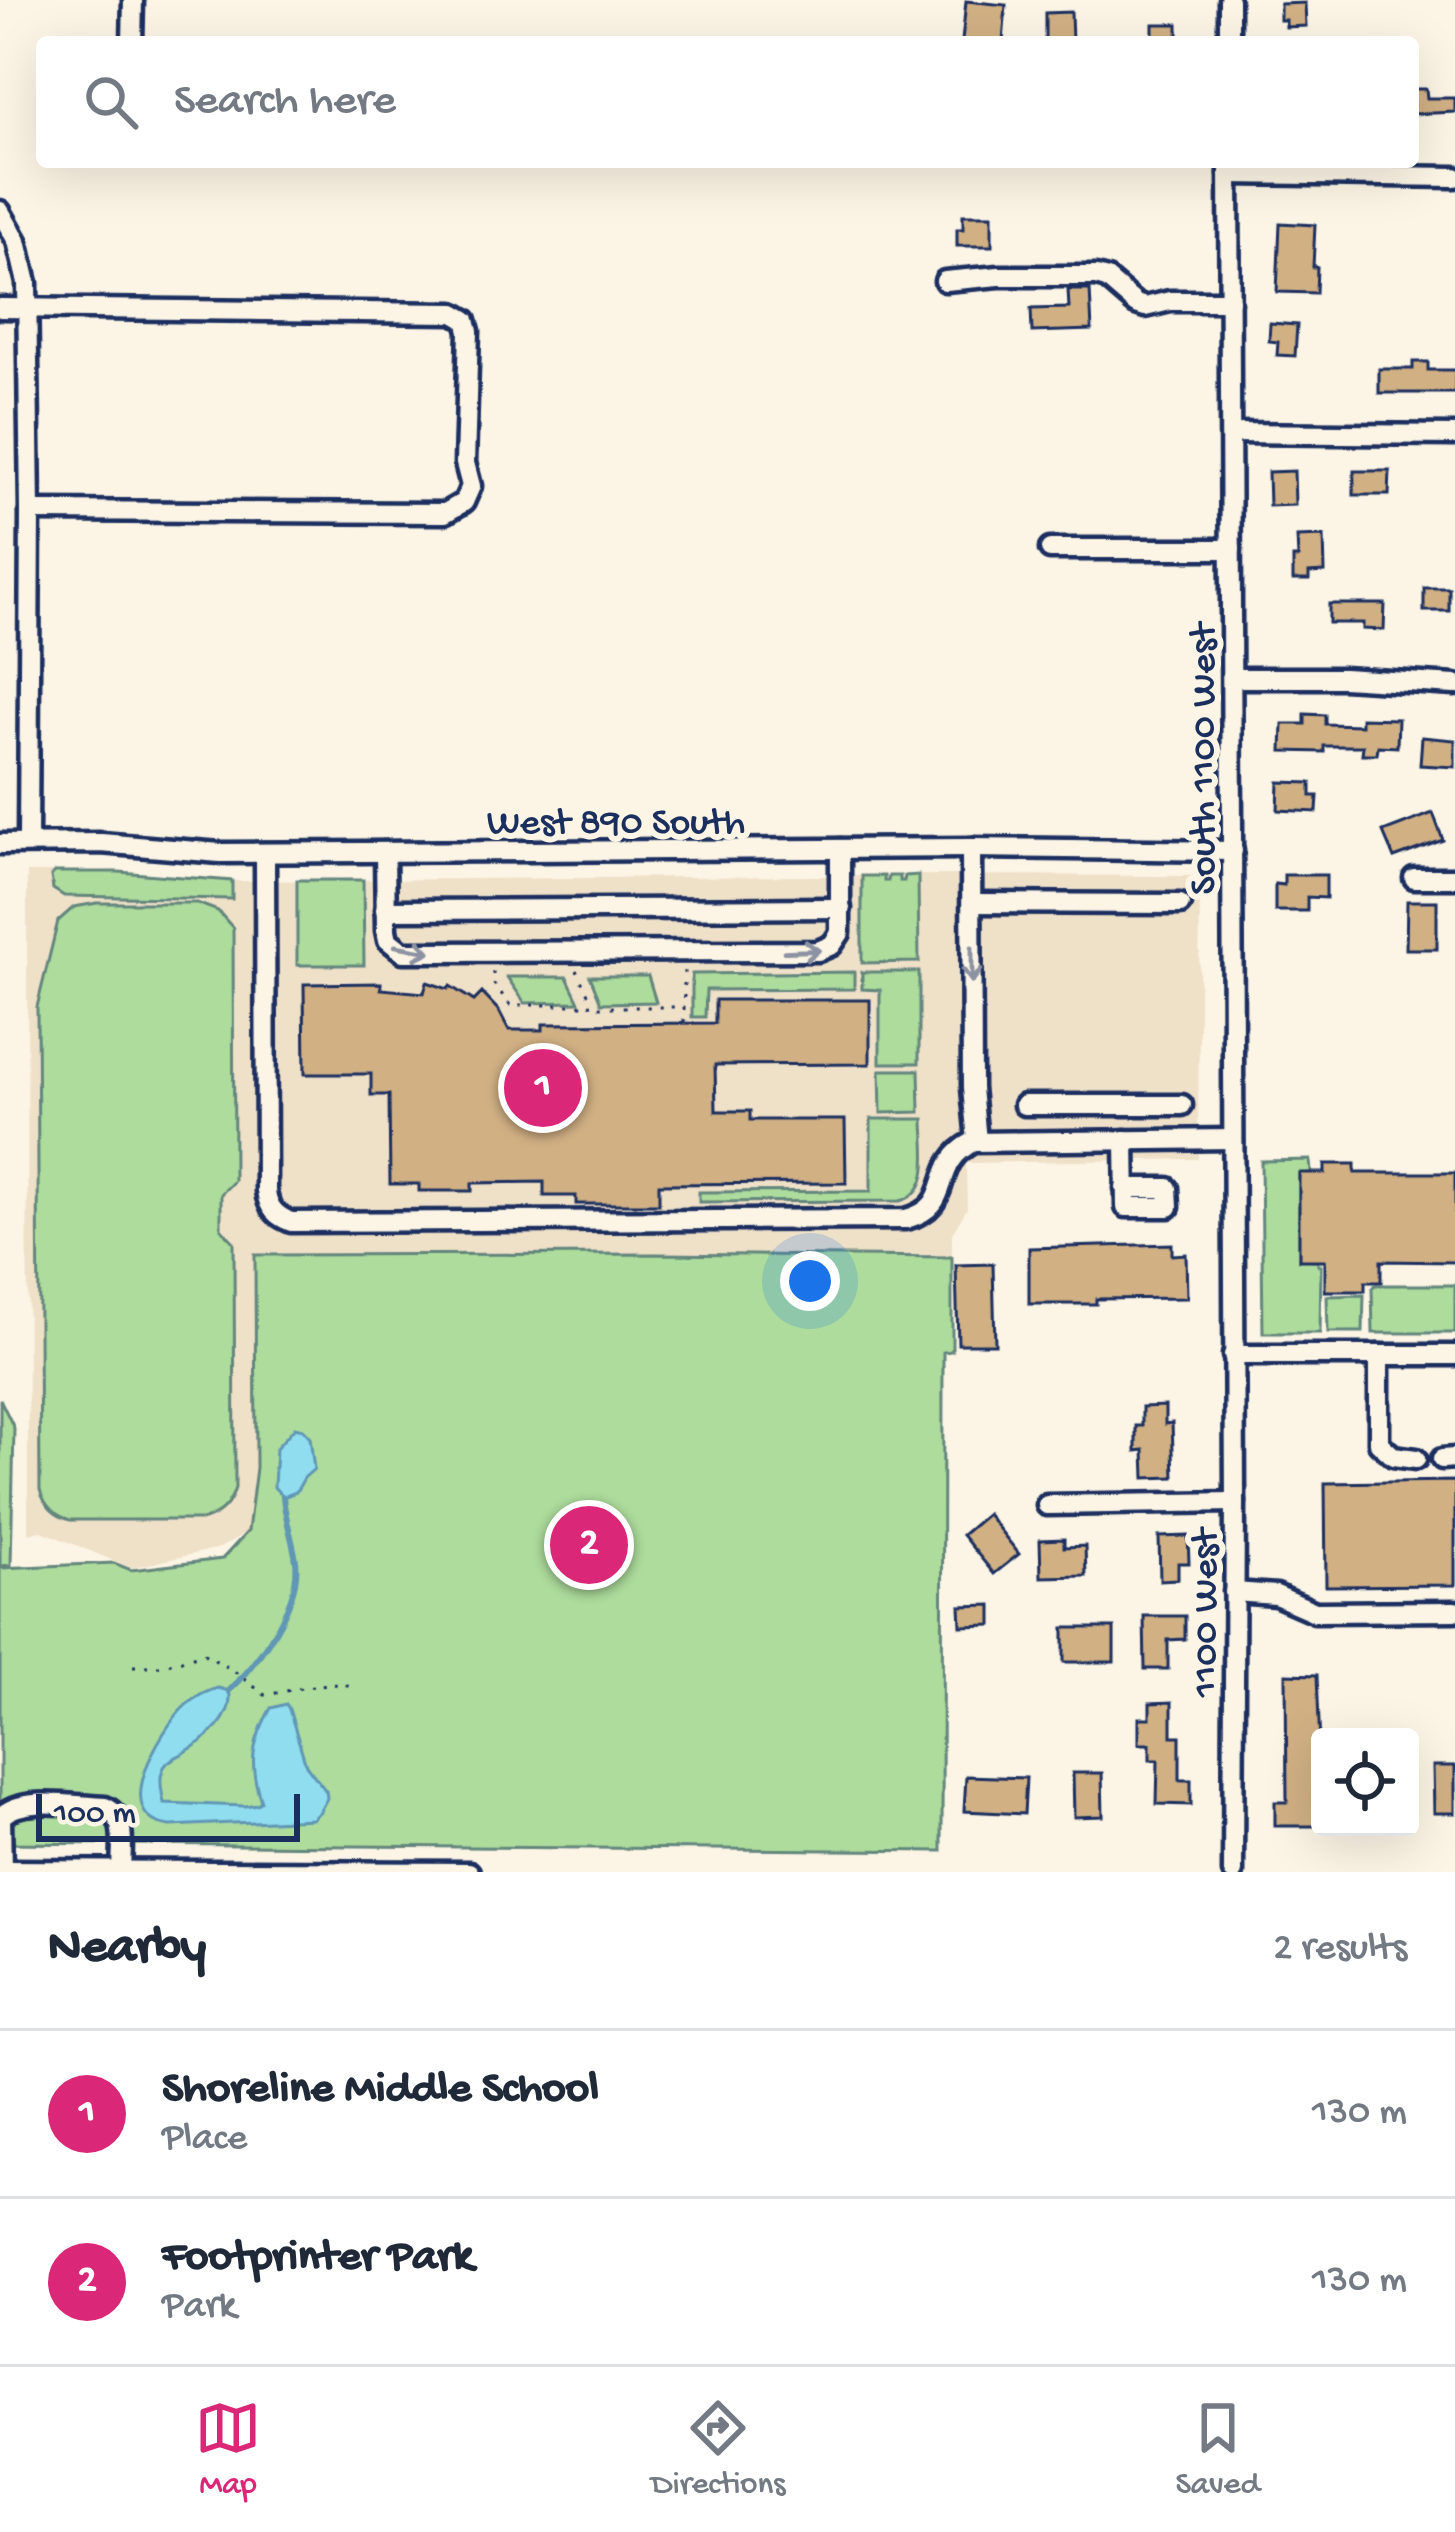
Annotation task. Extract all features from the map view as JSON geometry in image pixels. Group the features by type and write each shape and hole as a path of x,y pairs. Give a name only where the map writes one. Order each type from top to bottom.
{"street":[{"path":"132,36 133,0"},
{"path":"1229,0 1229,36"},
{"path":"1229,168 1455,177"},
{"name":"South 1100 West","path":"1229,168 1233,1355"},
{"path":"0,212 17,241 27,283 28,843"},
{"path":"945,281 1096,276 1145,307 1170,301 1230,301"},
{"path":"0,308 454,313 466,320 469,331 465,463 471,485 464,502 445,513 30,511"},
{"path":"1231,433 1455,435"},
{"path":"1050,549 1231,549"},
{"path":"1232,678 1455,685"},
{"name":"West 890 South","path":"0,844 101,843 220,853 1233,851"},
{"path":"971,848 972,1088 977,1141"},
{"path":"385,852 388,940 403,952 818,952 837,940 840,849"},
{"path":"265,853 266,1191 271,1208 283,1219 302,1223 906,1219 932,1205 949,1160 977,1141 1232,1139"},
{"path":"1414,878 1455,878"},
{"path":"972,903 1180,904"},
{"path":"385,910 841,908"},
{"path":"1024,1105 1182,1105"},
{"path":"1076,1105 1076,1141"},
{"path":"1125,1140 1125,1188"},
{"path":"1233,1355 1455,1355"},
{"name":"1100 West","path":"1233,1355 1233,1872"},
{"path":"1379,1355 1379,1443 1393,1456 1416,1459"},
{"path":"1047,1505 1235,1502"},
{"path":"1234,1592 1276,1595 1315,1612 1455,1611"},
{"path":"121,1871 121,1834 114,1810 23,1804 9,1808 1,1817 1,1871 469,1872"}],"path":[{"path":"684,969 684,1024"},
{"path":"493,970 493,983 510,1005 684,1007"},
{"path":"576,970 591,1005"},
{"path":"133,1666 160,1666 204,1654 265,1695 328,1681 354,1686"}],"shaded area":[{"path":"27,872 119,872 232,881 1200,876 1198,1159 966,1163 967,1208 952,1234 952,1257 255,1255 256,1468 248,1531 220,1548 131,1568 42,1531 28,1533"}],"green space":[{"path":"55,872 232,881 232,899 64,896 53,889"},
{"path":"918,875 919,962 862,963 862,876 884,876 888,881 889,876 900,876 904,881 905,876"},
{"path":"297,880 363,880 364,965 297,965"},
{"path":"197,903 218,911 233,928 234,1181 221,1194 221,1228 234,1242 235,1488 224,1508 204,1520 70,1520 51,1509 40,1490 37,1007 58,921 74,907"},
{"path":"854,972 854,989 706,990 705,1017 692,1017 692,974"},
{"path":"862,972 919,972 919,1063 880,1063 880,990 862,989"},
{"path":"590,976 648,976 656,1002 601,1003"},
{"path":"507,977 567,977 579,1002 525,1003"},
{"path":"880,1070 919,1070 920,1112 881,1113"},
{"path":"871,1119 924,1119 925,1167 919,1188 911,1196 900,1201 699,1202 699,1192 871,1191"},
{"path":"1310,1160 1311,1173 1299,1174 1299,1259 1318,1260 1321,1265 1320,1333 1263,1333 1261,1161"},
{"path":"255,1255 952,1257 952,1351 943,1352 942,1851 0,1843 0,1568 114,1563 131,1570 222,1559 248,1531 256,1468"},
{"path":"1375,1285 1455,1285 1455,1333 1373,1333"},
{"path":"1364,1295 1363,1332 1328,1332 1327,1296"},
{"path":"0,1399 14,1428 11,1565 0,1566"}],"water":[{"path":"295,1427 310,1437 314,1469 296,1492 283,1497 274,1487 276,1448"},
{"path":"218,1688 229,1691 228,1710 209,1735 165,1765 161,1779 164,1803 245,1806 261,1801 254,1776 256,1742 271,1708 286,1704 306,1765 326,1791 327,1798 312,1819 171,1826 152,1820 143,1808 145,1773 163,1734 189,1703"}],"building":[{"path":"966,1 1006,5 1003,36 962,36"},
{"path":"1305,3 1306,26 1286,27 1286,20 1280,20 1280,4"},
{"path":"1071,12 1072,36 1045,36 1045,13"},
{"path":"1153,24 1178,24 1178,36 1153,36"},
{"path":"1419,89 1426,89 1427,98 1455,98 1455,112 1419,114"},
{"path":"963,215 992,215 992,246 957,246"},
{"path":"1280,223 1315,225 1316,293 1277,292"},
{"path":"1068,290 1090,290 1092,330 1032,332 1031,309 1069,308"},
{"path":"1270,323 1297,325 1295,356 1277,355 1278,342 1269,341"},
{"path":"1413,362 1428,362 1428,370 1455,370 1455,393 1379,393 1379,369 1413,369"},
{"path":"1294,471 1295,505 1269,506 1268,472"},
{"path":"1354,471 1390,471 1389,495 1354,495"},
{"path":"1324,536 1325,572 1309,573 1309,580 1293,580 1297,537"},
{"path":"1424,588 1449,588 1449,611 1424,611"},
{"path":"1329,604 1385,604 1384,630 1363,629 1363,623 1329,623"},
{"path":"1305,714 1325,715 1325,724 1398,719 1397,747 1378,746 1377,754 1362,754 1363,746 1282,751 1283,724 1305,724"},
{"path":"1422,737 1455,740 1455,767 1420,765"},
{"path":"1279,782 1311,783 1311,796 1318,796 1317,812 1278,810"},
{"path":"1433,813 1443,840 1394,858 1383,832"},
{"path":"1284,875 1326,875 1326,898 1307,897 1307,911 1275,911 1275,884 1284,885"},
{"path":"1407,901 1437,901 1437,949 1406,949"},
{"path":"427,982 450,986 474,1001 482,993 509,1030 543,1030 543,1024 715,1023 715,1000 870,1000 870,1064 715,1065 716,1111 750,1111 750,1120 845,1120 846,1183 659,1184 659,1204 576,1204 576,1196 544,1196 544,1182 472,1183 472,1191 419,1191 419,1184 390,1184 389,1095 371,1095 371,1074 305,1074 304,984 381,983 381,989 424,993"},
{"path":"1325,1164 1355,1164 1355,1173 1455,1173 1455,1262 1381,1261 1381,1282 1365,1282 1365,1291 1325,1291 1325,1260 1299,1260 1299,1173 1325,1173"},
{"path":"1172,1244 1172,1255 1186,1254 1187,1298 1029,1304 1029,1248"},
{"path":"993,1264 995,1344 958,1344 956,1265"},
{"path":"1165,1406 1165,1424 1172,1423 1174,1477 1145,1478 1144,1450 1136,1451 1136,1426 1142,1426 1142,1407"},
{"path":"1455,1481 1455,1585 1326,1586 1325,1483"},
{"path":"987,1514 1019,1554 994,1574 962,1535"},
{"path":"1188,1536 1189,1563 1178,1563 1178,1579 1160,1580 1159,1537"},
{"path":"1064,1539 1064,1547 1085,1546 1086,1576 1041,1577 1040,1540"},
{"path":"992,1605 992,1625 961,1626 960,1606"},
{"path":"1144,1616 1185,1616 1185,1639 1168,1640 1168,1669 1145,1669"},
{"path":"1064,1628 1114,1628 1114,1662 1064,1662"},
{"path":"1286,1674 1317,1675 1319,1728 1311,1728 1311,1826 1275,1826 1275,1802 1287,1802"},
{"path":"1172,1702 1172,1736 1180,1736 1180,1780 1191,1780 1191,1805 1157,1804 1158,1760 1150,1760 1150,1744 1139,1744 1139,1718 1150,1718 1150,1703"},
{"path":"1433,1766 1455,1766 1455,1813 1434,1813"},
{"path":"1073,1773 1102,1773 1103,1816 1074,1817"},
{"path":"966,1776 1026,1778 1024,1814 964,1811"}],"waterway":[{"path":"229,1691 264,1648 292,1596 296,1561 283,1497"}],"place":[{"name":"Shoreline Middle School","path":"543,1088"},
{"name":"Footprinter Park","path":"589,1545"}]}
